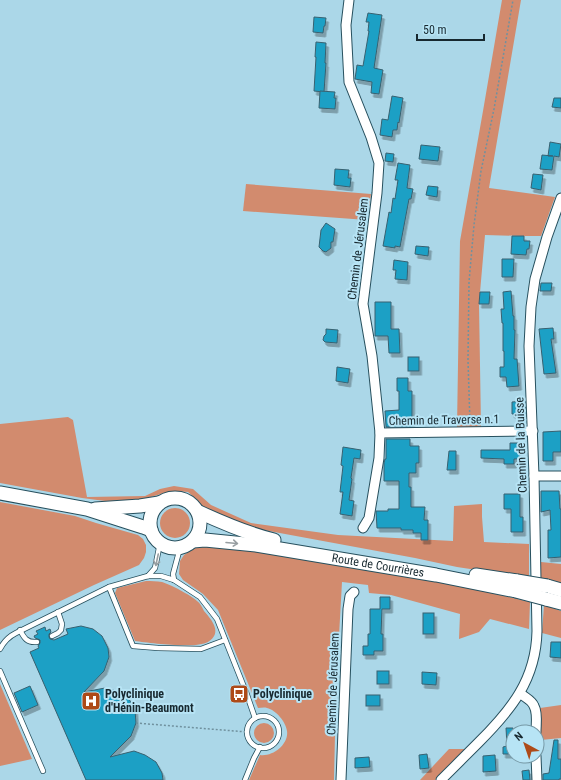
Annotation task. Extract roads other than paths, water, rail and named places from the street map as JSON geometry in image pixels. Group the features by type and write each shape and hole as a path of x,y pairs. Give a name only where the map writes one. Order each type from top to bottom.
{"main road":[{"path":"0,493 87,510 143,527 164,546 172,548 180,548 187,545 198,535 201,520 199,512 188,501 173,497 165,499 153,510 150,517 150,524 154,536"},
{"path":"87,510 159,503"},
{"name":"Route de Courrières","path":"199,512 259,536 274,540 346,554 464,573 546,593 561,603"},
{"name":"Route de Courrières","path":"193,541 205,540 256,544 436,575 516,586"},
{"name":"Route de Courrières","path":"546,593 561,590"}],"street":[{"name":"Chemin de Jérusalem","path":"349,0 346,25 349,82 371,136 379,163 377,194 363,304 372,356 380,433 379,458 368,518 364,528"},
{"name":"Chemin de la Buisse","path":"441,780 509,709 520,693 530,670 534,655 536,642 534,476 529,346 531,307 535,279 547,237 561,198"},
{"name":"Chemin de Traverse n.1","path":"380,433 533,431"},
{"path":"534,476 561,476"},
{"name":"Chemin de Jérusalem","path":"340,780 348,609 350,596 354,592"},
{"path":"520,693 534,706 536,724"},
{"path":"536,764 537,780"}],"lane":[{"path":"148,576 155,568 159,548 154,536"},
{"path":"174,580 173,574 180,548"},
{"path":"0,649 8,637 20,630 109,587 148,576 161,576 174,580 200,597 217,619 255,718"},
{"path":"109,587 133,646 201,649 225,640"},
{"path":"52,636 61,630 62,624 58,612"},
{"path":"20,630 24,637 31,643 37,642"},
{"path":"0,671 43,770"},
{"path":"265,716 274,720 277,724 279,734 274,743 270,746 260,748 255,746 248,737 248,727 255,718 265,716"},
{"path":"245,780 260,748"}],"place":[{"name":"Polyclinique","path":"239,694"},
{"name":"Polyclinique d'Hénin-Beaumont","path":"91,701"}]}
